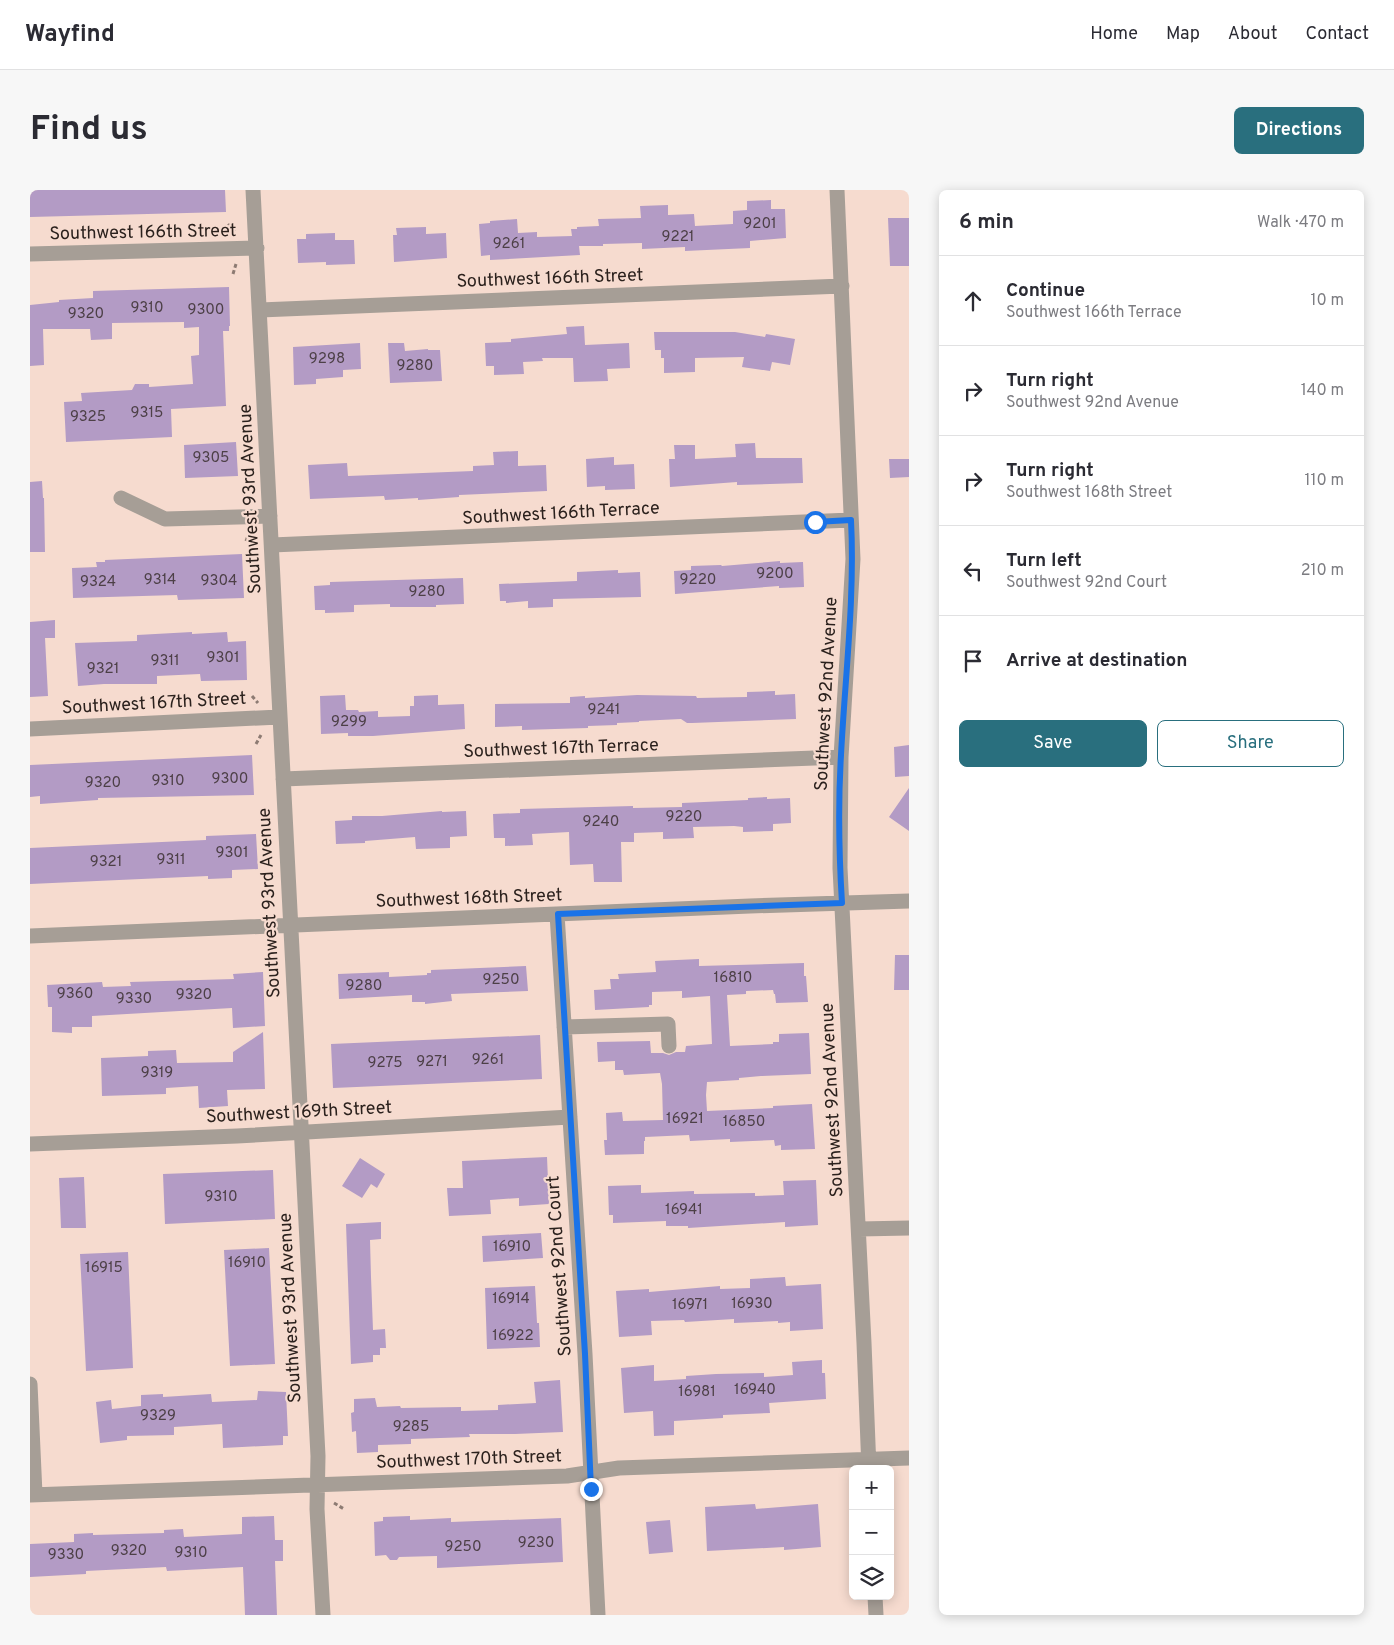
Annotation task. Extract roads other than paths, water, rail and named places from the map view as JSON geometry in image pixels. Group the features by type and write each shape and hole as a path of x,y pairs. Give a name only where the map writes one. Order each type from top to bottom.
{"street":[{"name":"Southwest 93rd Avenue","path":"253,190 318,1456 317,1509 323,1615"},
{"name":"Southwest 92nd Avenue","path":"836,190 842,286 853,560 841,757 840,868 868,1464"},
{"name":"Southwest 166th Street","path":"30,254 257,248"},
{"name":"Southwest 166th Street","path":"260,310 842,286"},
{"path":"121,498 165,519 270,516"},
{"name":"Southwest 166th Terrace","path":"272,546 851,520"},
{"name":"Southwest 167th Street","path":"30,729 279,717"},
{"name":"Southwest 167th Terrace","path":"283,779 841,757"},
{"name":"Southwest 168th Street","path":"30,936 842,903 909,902"},
{"name":"Southwest 92nd Court","path":"558,914 585,1354 598,1615"},
{"path":"564,1028 668,1024 669,1046"},
{"name":"Southwest 169th Street","path":"30,1144 570,1117"},
{"path":"858,1229 909,1228"},
{"path":"30,1384 33,1494"},
{"name":"Southwest 170th Street","path":"33,1494 567,1476 619,1468 868,1464 909,1458"},
{"path":"875,1600 876,1615"}]}
